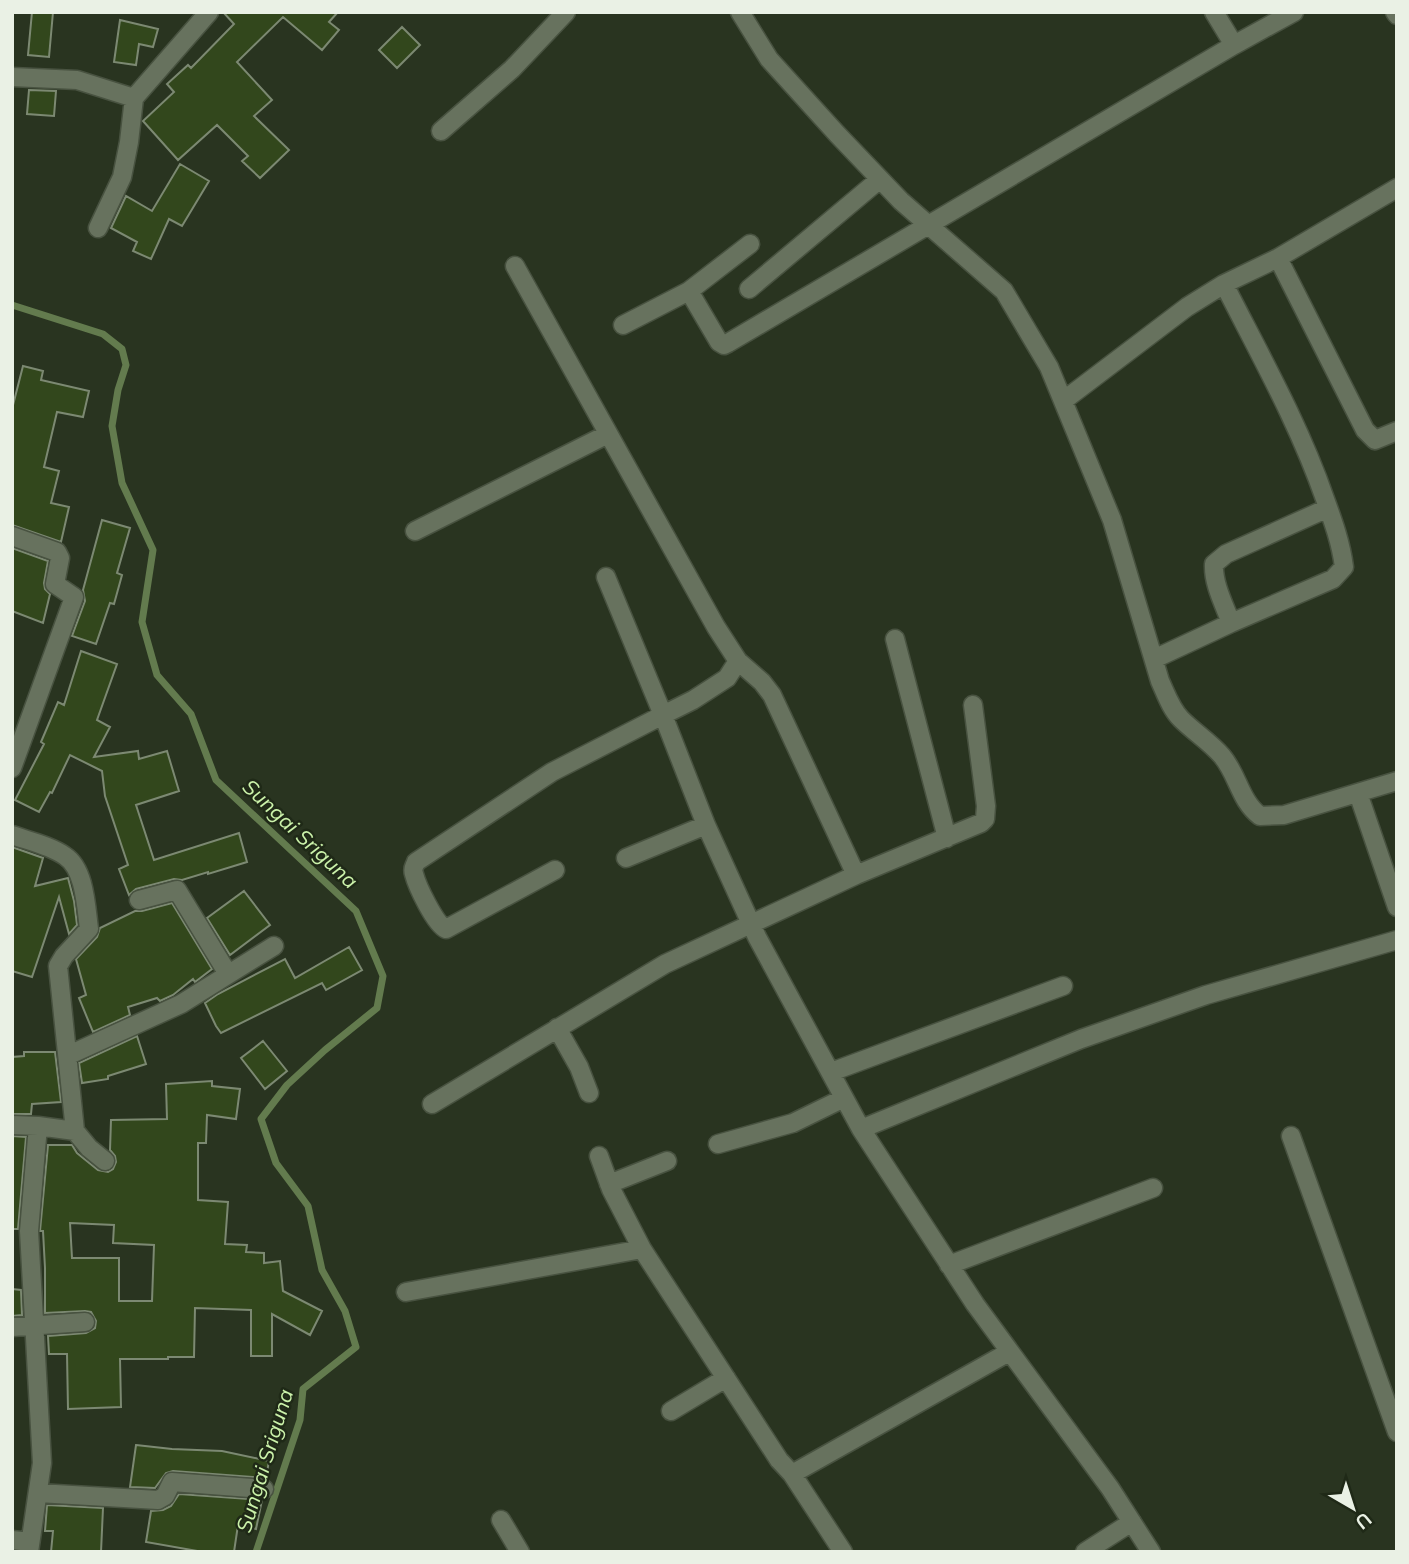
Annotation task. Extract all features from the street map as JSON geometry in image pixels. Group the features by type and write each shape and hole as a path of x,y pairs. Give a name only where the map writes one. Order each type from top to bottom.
{"street":[{"path":"98,228 122,177 129,142 131,97 209,12"},
{"path":"441,131 512,69 566,12"},
{"path":"740,12 769,59 880,179 1004,291 1049,367 1112,520 1160,681 1175,712 1223,757 1232,770 1249,808 1259,816 1284,815 1397,781"},
{"path":"1214,12 1234,45"},
{"path":"689,291 715,337 724,345 1294,12"},
{"path":"12,77 77,80 131,97"},
{"path":"748,289 880,179"},
{"path":"1063,401 1187,307 1397,188"},
{"path":"623,325 689,291 750,244"},
{"path":"1278,257 1365,430 1375,440 1397,432"},
{"path":"515,266 716,627 738,661 762,681 772,695 856,875"},
{"path":"1154,659 1231,622 1333,579 1344,567 1342,551 1328,508 1300,433 1224,284"},
{"path":"415,531 608,434"},
{"path":"1231,622 1214,573 1214,564 1226,554 1328,508"},
{"path":"12,536 57,552 60,558 55,584 74,595 12,768"},
{"path":"606,577 706,825 750,923 860,1129 949,1265 1009,1352 1110,1488 1151,1552"},
{"path":"895,639 947,838"},
{"path":"555,870 446,929 440,926 426,900 413,867 416,862 552,772 693,701 727,678 738,661"},
{"path":"432,1104 664,964 856,875 982,823 986,806 974,705"},
{"path":"1358,793 1397,907"},
{"path":"626,858 706,825"},
{"path":"12,835 65,855 75,865 81,881 89,929 58,966 75,1131 89,1148 105,1161"},
{"path":"139,900 174,889 178,891 228,974"},
{"path":"860,1129 1082,1039 1206,996 1397,940"},
{"path":"69,1055 181,1004 274,946"},
{"path":"831,1072 1063,986"},
{"path":"556,1028 579,1067 589,1093"},
{"path":"718,1144 793,1123 844,1098"},
{"path":"12,1125 75,1131"},
{"path":"24,1545 38,1493 42,1463 29,1231 38,1126"},
{"path":"1291,1136 1397,1432"},
{"path":"599,1156 609,1184 642,1249 779,1461 792,1474 843,1552"},
{"path":"609,1184 667,1161"},
{"path":"949,1265 1153,1188"},
{"path":"406,1292 642,1249"},
{"path":"12,1327 85,1322"},
{"path":"792,1474 1009,1352"},
{"path":"671,1411 726,1378"},
{"path":"38,1493 158,1500 165,1496 172,1482 264,1489"},
{"path":"501,1520 520,1552"},
{"path":"1085,1552 1132,1522"}],"building":[{"path":"32,12 53,12 49,57 28,55"},
{"path":"223,12 338,12 329,22 339,30 322,50 283,17 237,62 272,100 254,116 289,150 260,178 242,161 248,156 217,125 178,160 143,121 174,92 167,84 188,65 191,68 234,24"},
{"path":"120,20 158,29 153,47 139,44 136,65 114,62"},
{"path":"402,27 420,45 397,68 379,50"},
{"path":"29,90 56,91 54,116 27,114"},
{"path":"180,164 209,181 182,226 169,219 151,259 133,251 137,242 111,228 126,196 152,211"},
{"path":"23,366 43,371 41,380 89,391 83,417 57,412 44,467 59,471 51,503 69,507 61,542 12,525 12,409"},
{"path":"102,520 130,528 117,573 122,575 114,604 110,603 96,644 72,636 85,601 83,590"},
{"path":"12,548 48,561 44,583 50,594 43,623 12,611"},
{"path":"81,651 117,664 97,720 110,727 94,757 138,751 139,759 167,751 179,791 136,805 154,860 239,833 247,862 208,874 136,889 129,895 119,869 128,865 105,796 102,771 70,755 52,793 50,792 39,812 15,800 44,744 41,742 58,702 64,705"},
{"path":"12,847 43,858 35,886 68,878 74,901 77,925 69,934 59,897 32,977 12,971"},
{"path":"244,891 270,925 230,955 207,918"},
{"path":"172,903 212,969 195,982 193,979 173,995 160,1001 157,998 128,1007 130,1015 93,1032 79,998 86,995 76,959 97,937 100,928 135,911"},
{"path":"349,947 362,970 326,990 322,983 221,1033 216,1026 205,1003 218,994 285,959 295,978"},
{"path":"137,1036 146,1064 108,1076 108,1079 82,1083 79,1063"},
{"path":"263,1041 287,1071 265,1089 241,1058"},
{"path":"24,1052 55,1052 61,1102 32,1104 31,1114 12,1114 12,1057 24,1056"},
{"path":"212,1081 212,1086 240,1089 236,1119 207,1115 206,1143 198,1143 198,1200 228,1202 225,1244 247,1245 246,1252 264,1253 264,1263 280,1261 283,1291 322,1311 310,1335 272,1314 272,1356 251,1356 251,1310 195,1308 194,1357 120,1359 121,1407 68,1409 67,1354 49,1354 48,1336 86,1333 95,1328 96,1321 91,1312 85,1311 45,1313 43,1231 40,1231 48,1145 72,1145 77,1153 98,1170 108,1172 116,1162 110,1150 111,1120 167,1119 166,1084","holes":["70,1223 114,1225 113,1243 154,1245 152,1301 119,1301 119,1258 72,1258"]},
{"path":"12,1136 26,1137 18,1229 12,1229"},
{"path":"12,1289 21,1290 22,1315 12,1316"},
{"path":"136,1445 222,1451 269,1461 266,1478 173,1471 166,1473 155,1488 130,1487"},
{"path":"179,1494 262,1500 256,1529 238,1525 234,1552 203,1552 146,1542 151,1511 171,1506"},
{"path":"47,1505 103,1508 101,1552 51,1552 53,1531 45,1531"}],"waterway":[{"name":"Sungai Sriguna","path":"12,305 103,334 122,349 126,365 118,390 112,426 122,483 153,550 142,622 157,675 191,714 216,780 356,911 383,976 377,1008 287,1085 261,1119 276,1163 308,1206 322,1270 345,1311 356,1347 303,1389 300,1420 256,1552"}]}
